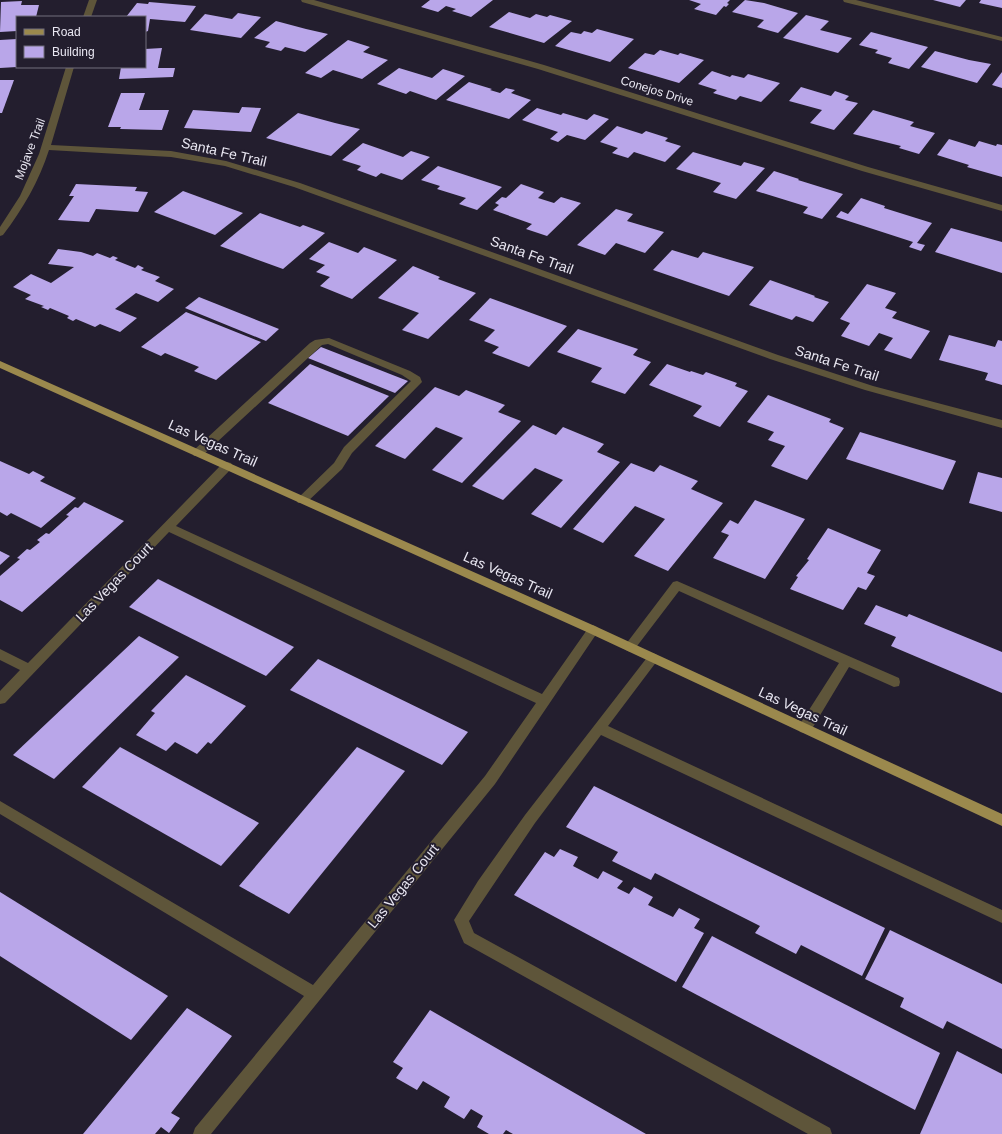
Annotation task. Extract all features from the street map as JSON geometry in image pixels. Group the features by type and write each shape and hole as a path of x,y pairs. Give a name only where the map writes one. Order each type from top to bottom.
{"main road":[{"name":"Las Vegas Trail","path":"0,364 593,630 1002,820"}],"street":[{"path":"87,16 93,0"},
{"name":"Conejos Drive","path":"305,0 541,67 866,169 1002,208"},
{"path":"847,0 1002,39"},
{"name":"Mojave Trail","path":"0,233 12,218 47,147 70,68"},
{"name":"Santa Fe Trail","path":"47,147 171,154 226,164 297,185 774,357 869,388 1002,424"},
{"path":"198,453 319,342 329,341 406,373 416,379 417,382 348,450 338,466 302,500"},
{"name":"Las Vegas Court","path":"0,699 227,466"},
{"path":"168,526 544,701"},
{"path":"630,647 676,585 894,682"},
{"name":"Las Vegas Court","path":"201,1134 490,780 593,630"},
{"path":"0,654 29,669"},
{"path":"653,658 599,728 480,890 461,920 469,938 824,1134"},
{"path":"805,728 847,660"},
{"path":"599,728 1002,918"},
{"path":"0,807 315,994"}],"building":[{"path":"430,0 493,0 471,17 452,11 456,9 446,6 438,12 421,7"},
{"path":"689,0 730,0 727,3 729,4 726,7 724,6 716,15 694,9 701,4"},
{"path":"745,0 764,3 798,13 778,33 757,27 764,20 732,12"},
{"path":"933,0 966,0 960,7"},
{"path":"981,0 1002,0 1002,8 979,3"},
{"path":"22,1 21,5 39,5 36,16 16,16 16,31 0,32 1,2"},
{"path":"149,2 196,6 185,22 150,19 148,31 146,32 146,16 127,16 137,3 148,4"},
{"path":"509,12 530,18 536,14 547,17 550,15 572,21 544,43 489,27"},
{"path":"238,13 261,17 241,38 190,30 205,14 232,19"},
{"path":"806,15 829,21 820,30 852,38 838,53 783,38"},
{"path":"276,21 328,34 305,52 285,47 281,51 265,47 270,42 254,38"},
{"path":"597,29 634,39 610,62 555,46 571,32 581,34 584,31 592,33"},
{"path":"871,32 928,47 909,69 888,63 892,58 875,53 878,50 859,45"},
{"path":"16,39 16,67 0,68 0,40"},
{"path":"348,40 370,47 363,52 388,60 362,79 333,70 321,78 305,73"},
{"path":"162,48 158,68 175,68 173,77 119,79 121,68 146,68 146,49"},
{"path":"660,50 678,55 680,53 704,60 679,83 628,68 645,53 654,55"},
{"path":"935,51 991,64 977,83 921,67"},
{"path":"399,68 432,78 443,69 465,76 436,100 410,91 406,94 377,84"},
{"path":"712,71 730,77 732,75 744,78 748,74 780,83 761,102 740,96 736,100 713,93 717,90 698,84"},
{"path":"1002,72 1002,88 992,85"},
{"path":"0,80 14,80 2,113 0,113"},
{"path":"469,82 500,93 506,88 515,90 511,93 531,100 509,119 446,100"},
{"path":"801,87 831,96 835,91 849,96 845,100 858,103 834,130 810,123 822,110 789,101"},
{"path":"121,93 145,93 139,110 169,110 162,130 120,129 121,127 108,127"},
{"path":"242,107 261,108 251,132 184,128 193,110 239,113"},
{"path":"537,108 561,115 563,113 587,120 594,114 609,119 585,140 567,135 558,142 550,139 558,132 522,120"},
{"path":"873,110 914,122 910,126 935,133 919,154 899,148 901,146 853,134"},
{"path":"298,113 360,129 331,156 266,138"},
{"path":"617,126 642,134 646,131 668,138 665,141 681,146 665,162 634,152 628,158 612,153 618,148 600,142"},
{"path":"949,139 975,147 979,141 996,146 997,144 1002,145 1002,177 967,167 969,165 937,155"},
{"path":"363,143 403,157 411,151 430,157 402,180 381,173 376,177 357,170 361,166 342,160"},
{"path":"693,152 741,166 744,162 765,168 736,199 713,192 721,183 676,169"},
{"path":"438,166 502,187 477,210 459,204 466,198 437,189 440,186 421,180"},
{"path":"774,171 843,194 822,219 803,213 808,207 756,191"},
{"path":"76,184 137,187 135,191 148,192 138,212 96,209 89,222 58,220 74,196 69,196"},
{"path":"521,184 544,192 538,198 554,203 561,197 581,203 547,236 526,229 532,224 493,210 499,205 495,203 502,197 506,198"},
{"path":"183,191 243,213 215,235 154,212"},
{"path":"861,198 885,206 884,208 932,223 917,243 925,245 921,251 909,247 913,242 836,217 841,211 848,214"},
{"path":"616,209 633,214 627,221 664,232 645,253 616,243 605,255 577,245"},
{"path":"260,213 300,227 303,225 325,233 283,269 220,246"},
{"path":"951,228 1002,242 1002,273 935,252"},
{"path":"329,242 358,253 364,247 397,260 352,299 320,286 330,277 316,272 325,265 309,259"},
{"path":"58,249 81,252 93,256 97,253 110,258 113,256 118,258 115,260 135,268 138,265 144,268 141,270 160,277 155,281 174,289 158,302 136,293 115,309 137,318 120,332 100,324 95,327 76,319 73,321 67,318 69,316 50,308 48,310 41,307 44,306 25,299 31,295 13,287 31,274 51,283 74,267 48,264"},
{"path":"672,250 698,258 703,252 754,267 729,296 653,270"},
{"path":"413,266 440,277 438,279 476,293 428,339 402,330 419,313 378,298"},
{"path":"770,280 829,302 813,322 796,316 792,320 749,305"},
{"path":"867,284 896,293 885,308 897,312 892,318 930,331 911,359 884,350 893,338 879,333 869,346 841,336 850,323 840,319"},
{"path":"199,297 279,329 266,341 185,308"},
{"path":"490,298 567,326 529,367 492,353 499,347 484,341 495,330 469,320"},
{"path":"186,312 261,342 216,380 194,371 199,367 165,353 161,356 141,347"},
{"path":"578,329 638,349 633,355 651,362 625,394 591,382 602,368 557,352"},
{"path":"949,335 995,347 998,340 1002,341 1002,385 985,380 988,373 939,360"},
{"path":"321,347 408,381 395,393 308,358"},
{"path":"310,364 389,396 348,436 268,403"},
{"path":"667,364 703,375 706,372 737,383 735,386 748,391 720,427 693,416 702,406 649,385"},
{"path":"435,387 459,396 466,390 505,405 498,412 521,421 462,483 432,470 463,438 436,427 405,459 375,446"},
{"path":"768,395 831,419 829,422 844,428 807,480 771,466 785,446 768,440 774,432 747,422"},
{"path":"533,425 556,435 563,427 604,444 597,452 620,462 561,528 531,514 563,480 535,468 503,500 472,486"},
{"path":"860,432 956,461 943,490 846,459"},
{"path":"0,461 29,474 33,471 45,477 40,481 76,498 41,528 11,513 7,516 0,512"},
{"path":"631,463 654,472 660,465 698,481 691,489 723,503 668,571 634,556 665,519 635,506 603,543 573,529"},
{"path":"978,472 1002,478 1002,512 969,503"},
{"path":"755,500 805,519 765,579 713,558 729,535 721,532 730,520 738,524"},
{"path":"84,502 124,521 22,612 0,600 0,576 20,559 17,558 27,549 30,550 40,542 37,540 46,533 49,534 69,516 66,515 75,507 78,508"},
{"path":"828,528 881,550 867,573 875,576 866,590 858,587 843,610 790,589 798,577 796,576 809,560 807,559"},
{"path":"0,551 10,556 0,565"},
{"path":"158,579 294,647 266,676 129,607"},
{"path":"876,605 907,617 909,614 1002,652 1002,693 891,646 896,637 864,624"},
{"path":"139,636 179,657 54,779 13,755"},
{"path":"318,659 468,732 442,765 290,690"},
{"path":"186,675 246,706 211,744 208,742 197,754 175,742 166,751 136,735 155,713 151,711"},
{"path":"120,747 259,823 221,866 82,787"},
{"path":"357,747 405,771 289,914 239,886"},
{"path":"594,786 885,928 862,976 801,945 796,954 755,933 760,926 655,873 651,880 612,861 618,852 566,827"},
{"path":"560,849 578,857 573,866 598,879 603,871 623,881 617,888 629,894 634,887 653,897 648,905 673,917 679,908 700,919 694,928 704,933 676,982 514,895 545,852 554,857"},
{"path":"0,892 168,996 131,1040 0,956"},
{"path":"890,930 1002,984 1002,1049 947,1021 943,1029 900,1007 904,998 865,979"},
{"path":"712,936 940,1053 915,1110 682,987"},
{"path":"187,1008 232,1036 171,1113 180,1118 169,1133 161,1127 155,1134 83,1134"},
{"path":"430,1010 646,1134 513,1134 506,1130 503,1134 489,1134 477,1127 483,1116 471,1109 464,1119 444,1107 450,1097 423,1081 417,1090 396,1078 403,1068 393,1062"},
{"path":"957,1051 1002,1074 1002,1134 920,1134"}]}
